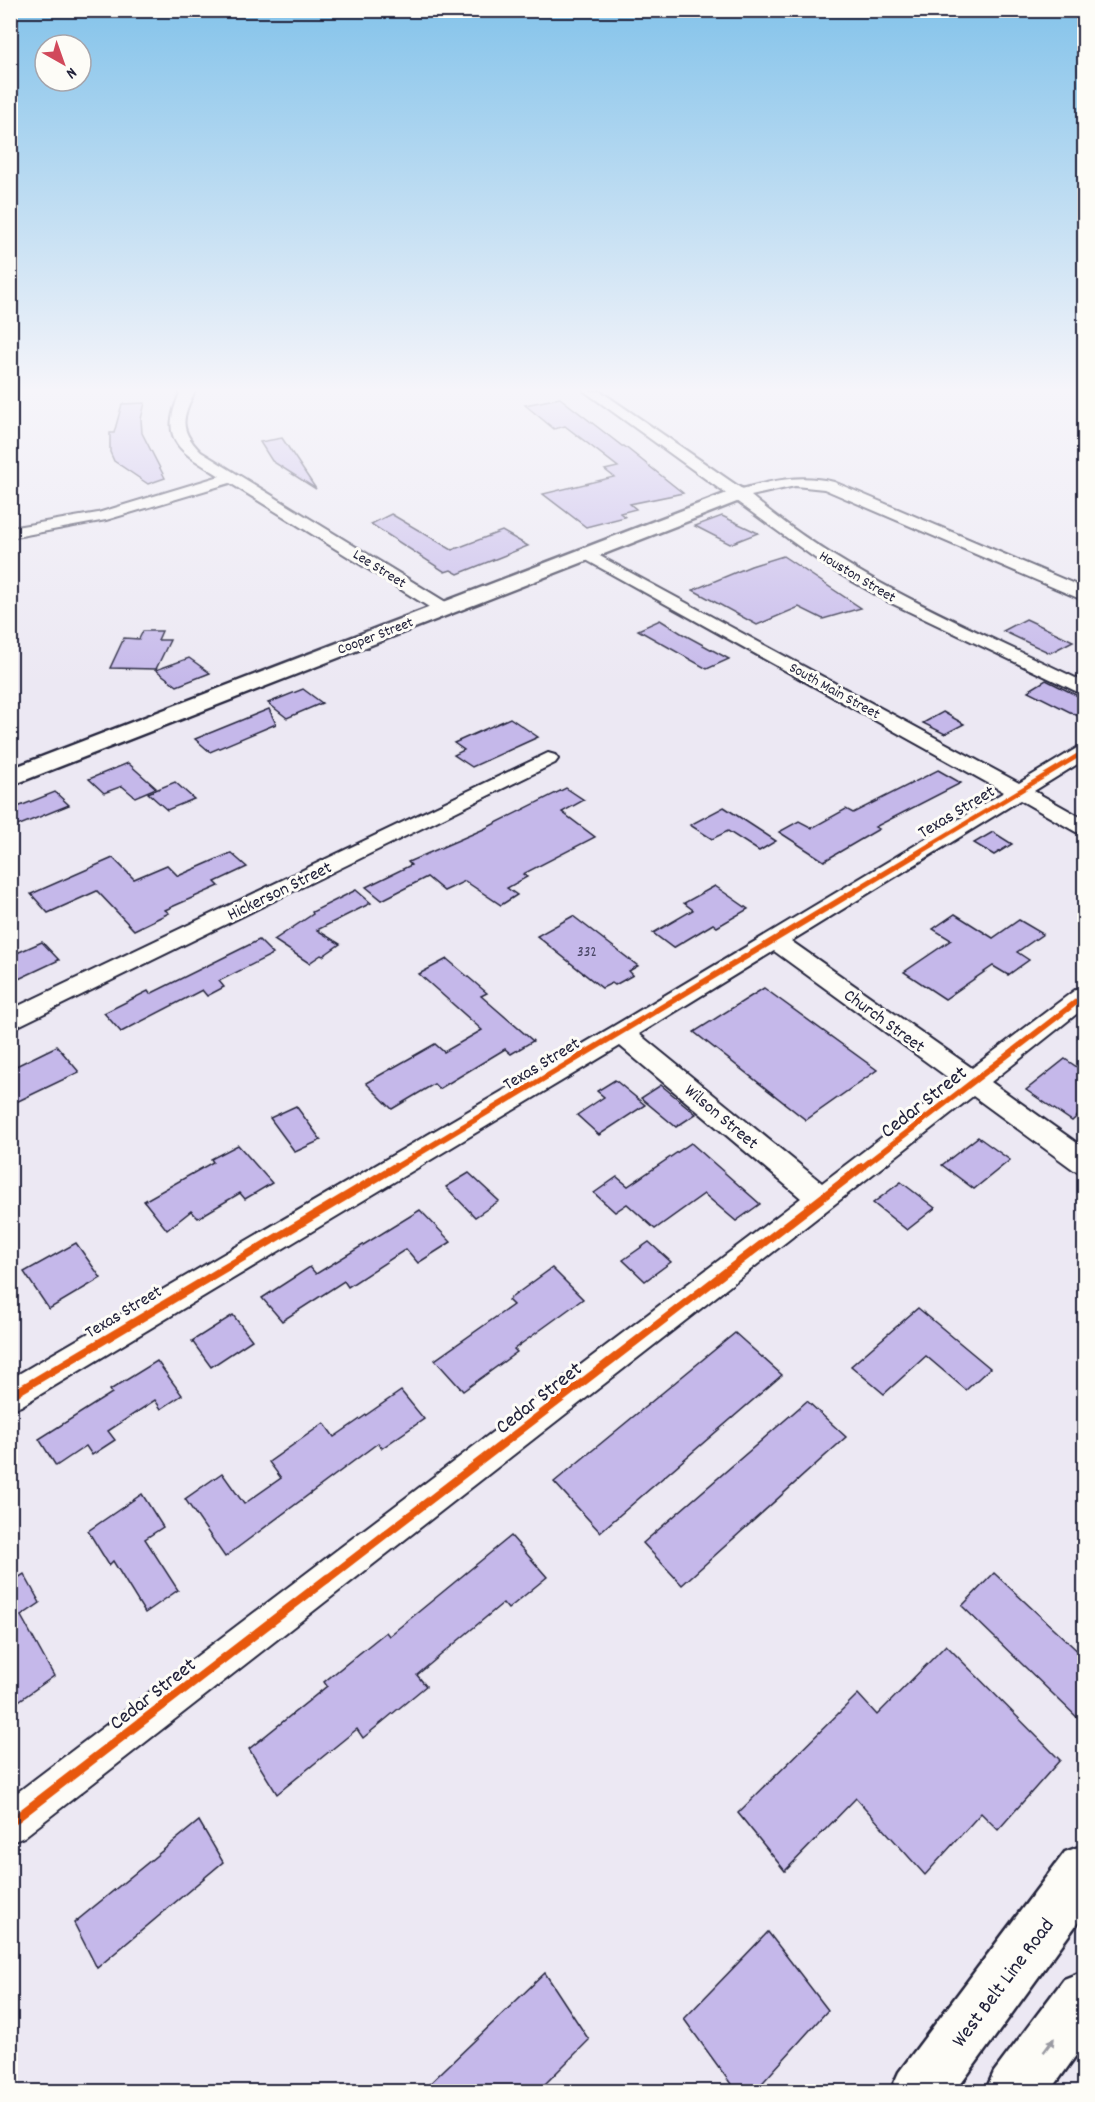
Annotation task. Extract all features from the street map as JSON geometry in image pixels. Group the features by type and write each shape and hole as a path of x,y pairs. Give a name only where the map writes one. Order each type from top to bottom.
{"street":[{"path":"10,533 100,517 193,489"},
{"name":"Lee Street","path":"253,489 443,608"},
{"name":"Houston Street","path":"733,489 768,518 832,562 886,593 1084,689"},
{"path":"740,494 759,489"},
{"path":"839,489 1084,594"},
{"name":"Cooper Street","path":"10,778 740,494"},
{"name":"South Main Street","path":"585,553 1084,827"},
{"name":"Texas Street","path":"10,1396 621,1033 1084,752"},
{"name":"Hickerson Street","path":"10,1021 548,759"},
{"name":"Church Street","path":"774,940 1084,1162"},
{"name":"Cedar Street","path":"10,1823 1084,996"},
{"name":"Wilson Street","path":"621,1033 822,1199"},
{"name":"West Belt Line Road","path":"919,2091 1084,1871"},
{"path":"1014,2091 1084,1999"}],"building":[{"path":"563,489 678,489 683,493 630,504 636,509 620,513 625,517 586,527 543,494"},
{"path":"391,514 452,550 502,531 528,546 458,574 451,570 445,572 371,524"},
{"path":"722,516 758,533 730,544 695,526"},
{"path":"783,556 861,608 823,619 799,607 757,625 693,590 751,566"},
{"path":"1026,619 1073,641 1050,653 1003,631"},
{"path":"660,620 729,659 707,669 638,630"},
{"path":"143,631 162,631 158,640 170,640 156,669 110,668 124,638 139,639"},
{"path":"189,658 210,673 177,686 156,670"},
{"path":"1046,680 1084,699 1084,719 1028,691"},
{"path":"303,689 322,703 287,718 268,703"},
{"path":"269,709 276,724 210,752 195,739"},
{"path":"943,712 964,724 945,734 923,723"},
{"path":"510,718 538,737 472,767 454,755 464,750 454,743"},
{"path":"128,763 156,788 135,797 122,786 104,793 89,779"},
{"path":"938,770 961,783 875,827 879,829 824,861 779,832 799,821 812,828 846,809 853,813"},
{"path":"175,782 194,799 167,810 148,793"},
{"path":"566,788 584,800 562,812 595,837 523,874 527,877 507,888 517,895 501,905 465,881 444,891 427,877 382,900 366,887 411,865 408,862 484,829"},
{"path":"55,792 69,805 10,829 10,810"},
{"path":"724,807 776,841 759,851 728,831 712,839 690,825"},
{"path":"993,832 1012,844 994,855 974,843"},
{"path":"231,853 247,867 215,882 219,886 165,910 169,913 134,930 97,891 48,913 31,894 113,858 134,879 167,865 178,876"},
{"path":"715,886 748,909 717,927 713,924 673,948 653,933 693,910 684,903"},
{"path":"356,890 371,903 317,930 340,944 323,956 309,963 274,940 313,914 312,912"},
{"path":"955,914 993,938 1019,920 1043,934 1017,952 1029,960 1008,975 993,966 945,999 904,972 951,940 933,929"},
{"path":"573,916 638,966 629,971 633,975 615,985 612,983 602,988 537,936"},
{"path":"259,940 273,954 219,981 224,987 207,996 202,990 121,1032 104,1013 148,991 150,994"},
{"path":"42,942 59,960 10,983 10,956"},
{"path":"447,959 487,993 481,996 533,1041 511,1054 505,1049 439,1089 434,1084 392,1109 366,1083 435,1044 444,1052 482,1030 419,974"},
{"path":"764,988 877,1070 806,1120 694,1032"},
{"path":"57,1046 79,1072 10,1105 10,1069"},
{"path":"1065,1059 1084,1072 1084,1110 1072,1121 1026,1090"},
{"path":"615,1080 645,1105 599,1135 577,1115 604,1097 597,1091"},
{"path":"661,1085 696,1114 676,1127 641,1098"},
{"path":"296,1106 321,1140 295,1152 270,1118"},
{"path":"978,1137 1010,1160 974,1189 942,1165"},
{"path":"691,1143 760,1204 736,1221 704,1194 655,1229 627,1204 615,1212 594,1193 617,1177 628,1186"},
{"path":"238,1145 272,1183 245,1199 240,1193 198,1218 191,1211 167,1230 144,1201 213,1162 211,1159"},
{"path":"469,1173 499,1201 475,1217 446,1187"},
{"path":"901,1182 935,1208 907,1230 873,1203"},
{"path":"420,1210 451,1242 418,1263 406,1249 348,1287 344,1281 282,1321 262,1298 310,1267 316,1274"},
{"path":"649,1242 671,1262 645,1281 623,1260"},
{"path":"76,1243 101,1278 49,1309 24,1272"},
{"path":"552,1268 583,1299 514,1349 517,1352 463,1391 435,1360 513,1305 508,1300"},
{"path":"918,1308 990,1368 966,1390 926,1356 884,1394 851,1366"},
{"path":"233,1315 252,1340 211,1367 192,1341"},
{"path":"735,1333 782,1375 600,1532 554,1482"},
{"path":"157,1361 182,1395 161,1409 155,1400 108,1431 115,1440 92,1455 86,1446 56,1466 39,1439 112,1393 110,1390"},
{"path":"401,1391 424,1419 382,1448 378,1443 225,1557 185,1499 222,1473 244,1504 281,1478 269,1462 324,1423 334,1437"},
{"path":"807,1401 846,1437 682,1585 643,1543"},
{"path":"142,1494 163,1527 145,1539 178,1590 145,1613 113,1561 109,1565 88,1531"},
{"path":"511,1536 547,1577 508,1609 503,1603 417,1675 426,1686 363,1738 357,1729 277,1794 249,1749 327,1686 324,1682 386,1632 389,1636"},
{"path":"994,1573 1084,1657 1084,1724 962,1606"},
{"path":"24,1574 40,1603 21,1616 54,1676 10,1707 10,1583"},
{"path":"946,1645 1060,1760 998,1830 981,1813 925,1875 856,1798 785,1871 738,1813 858,1694 877,1715"},
{"path":"199,1821 223,1862 97,1968 74,1923"},
{"path":"768,1932 828,2010 755,2091 736,2091 684,2019"},
{"path":"545,1973 589,2040 538,2091 422,2091"}],"cycle path":[{"path":"10,1396 621,1033 1084,752"},
{"path":"10,1823 1084,996"}]}
